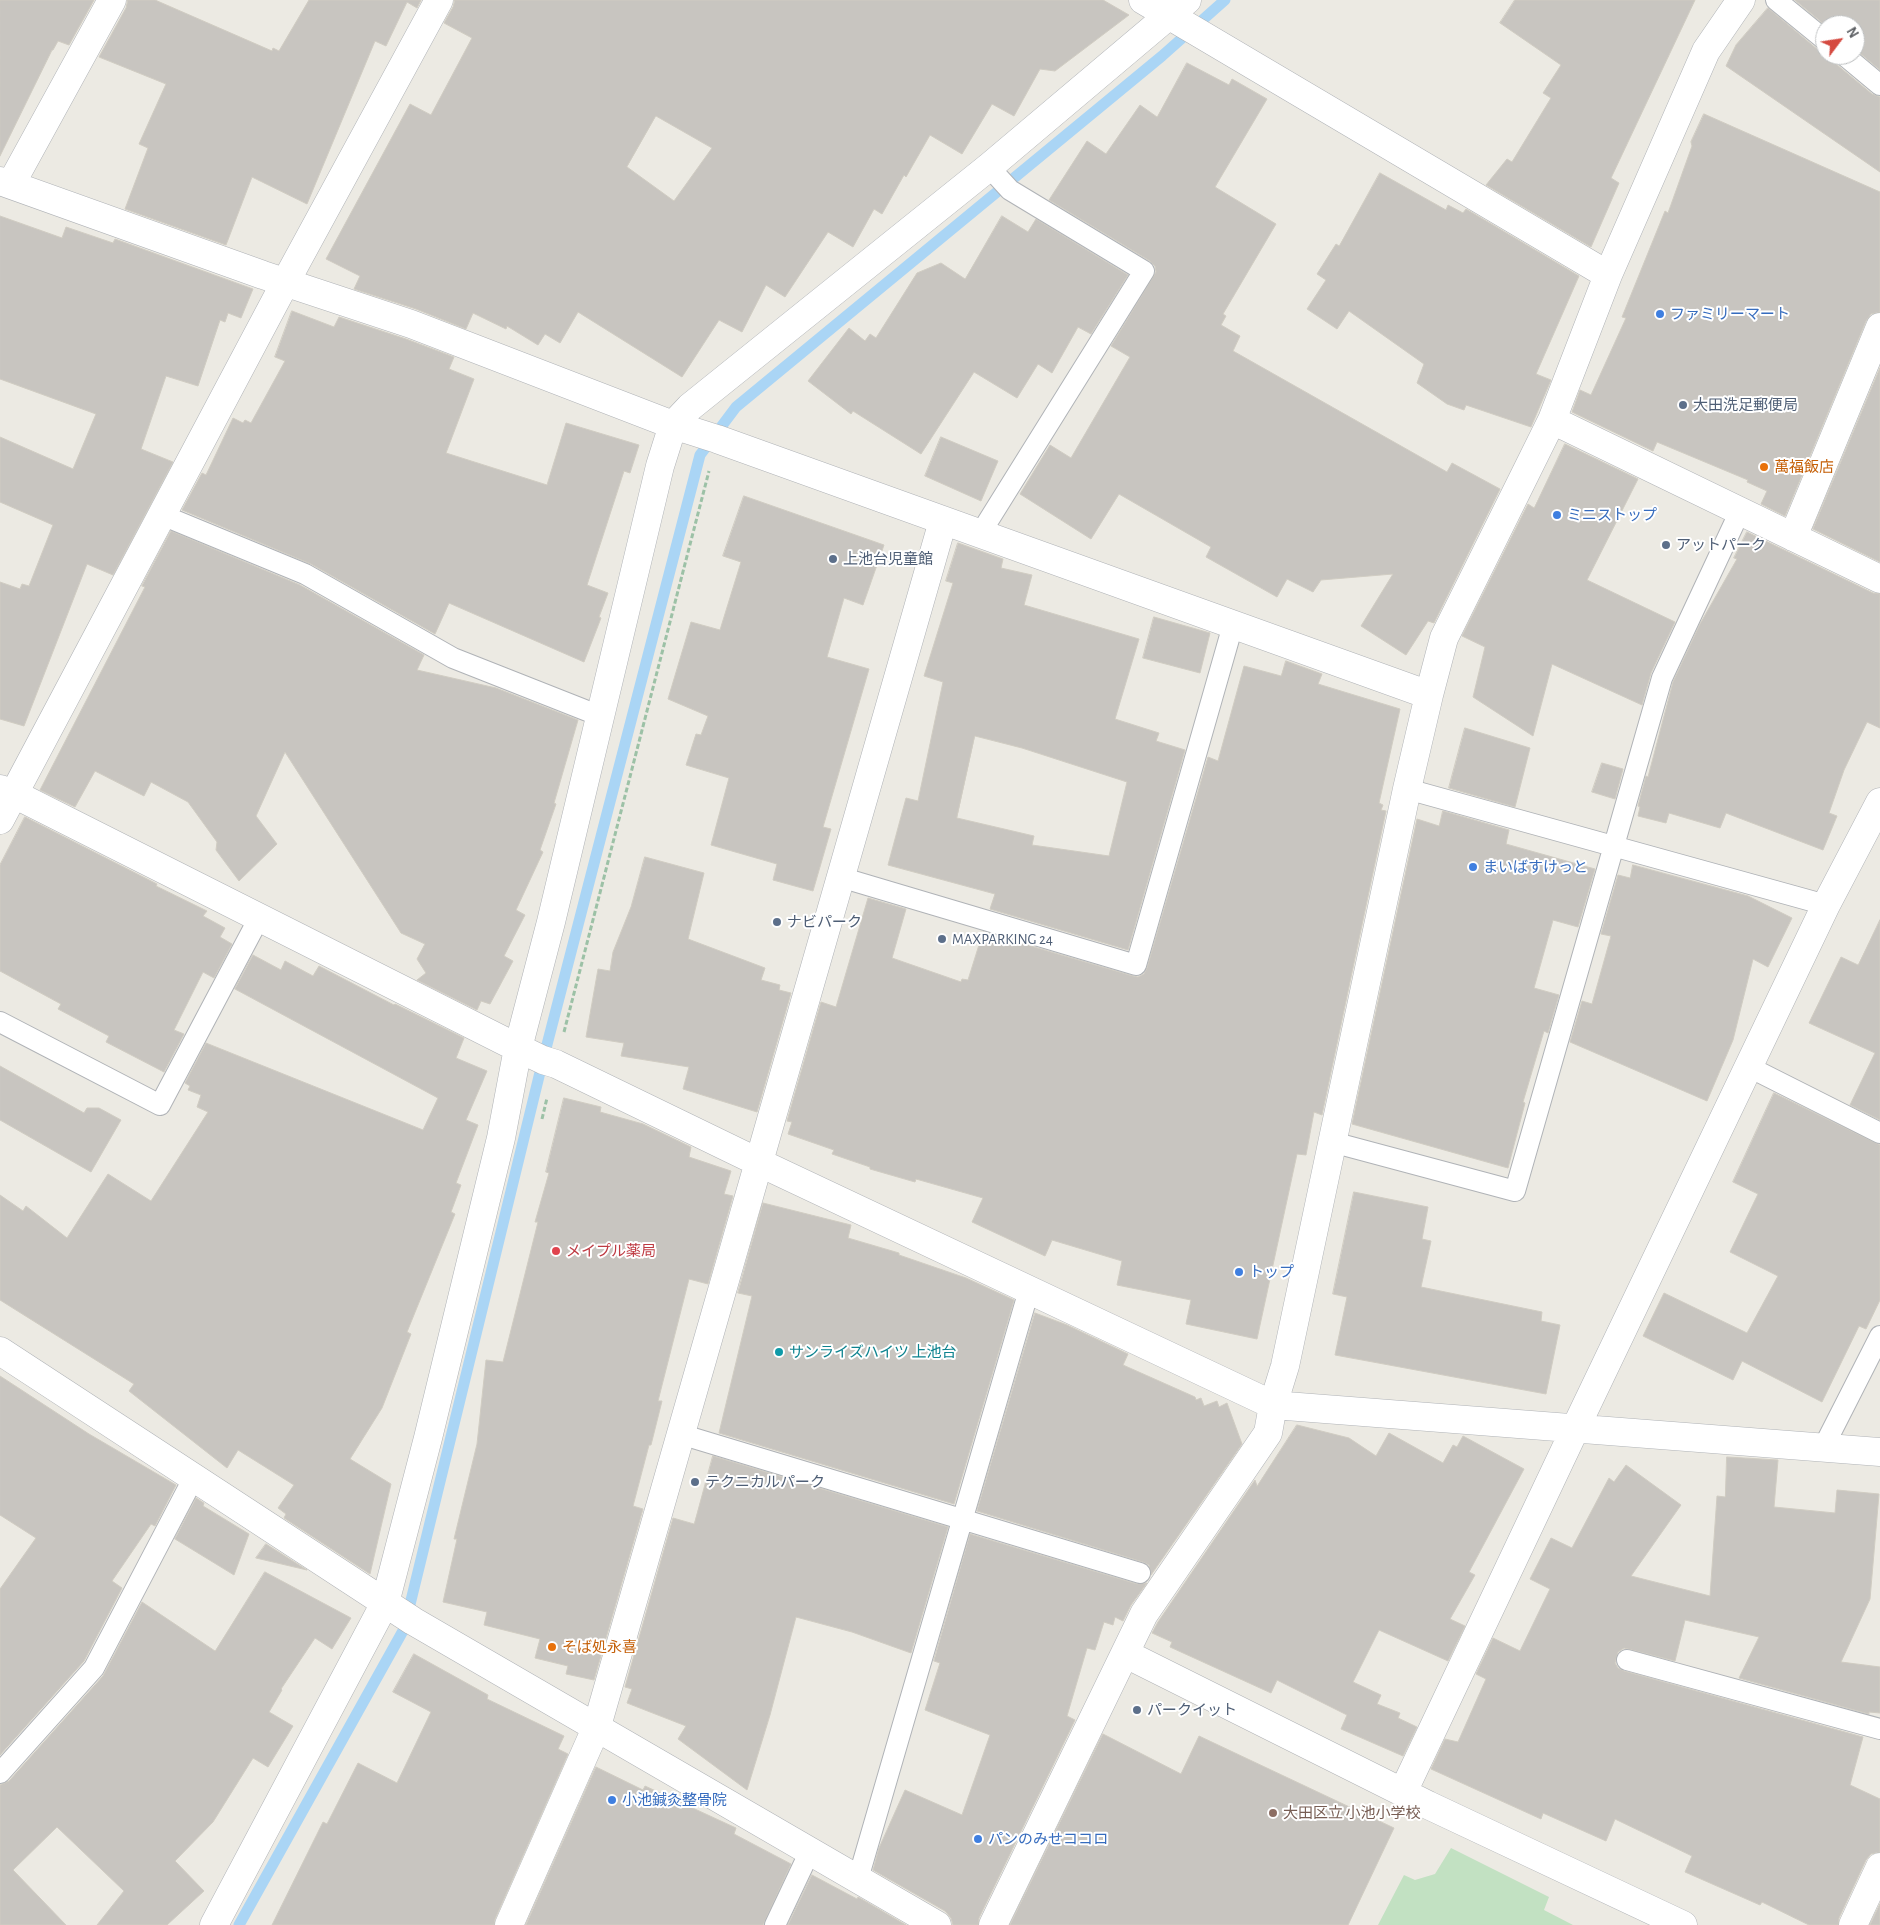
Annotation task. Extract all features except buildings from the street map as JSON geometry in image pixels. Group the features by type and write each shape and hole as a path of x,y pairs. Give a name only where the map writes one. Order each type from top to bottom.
{"street":[{"path":"112,0 6,182 285,282 411,324 674,425 718,439 1429,695"},
{"path":"0,820 7,791 162,515 285,282 438,0"},
{"path":"1143,0 1178,7 1608,275"},
{"path":"993,1925 1144,1614 1268,1432 1273,1405 1285,1366 1407,789 1444,638 1552,420 1608,275 1706,51 1741,0"},
{"path":"214,1925 397,1610 428,1438 501,1138 518,1048 551,922 660,466 674,425 690,406 991,169 1178,7"},
{"path":"1793,537 1880,327"},
{"path":"1552,420 1880,579"},
{"path":"509,1925 597,1726 943,521"},
{"path":"7,791 518,1048 556,1064 758,1162 1273,1405 1880,1452"},
{"path":"1403,1792 1826,906 1880,802"},
{"path":"0,1350 397,1610 937,1925"},
{"path":"1126,1654 1403,1792 1683,1925"},
{"path":"1853,1925 1880,1867"}],"lane":[{"path":"1776,0 1815,32"},
{"path":"1856,65 1880,85"},
{"path":"980,534 1144,271 1008,188 991,169"},
{"path":"1332,1142 1515,1191 1662,678 1740,511"},
{"path":"162,515 305,574 453,658 600,716"},
{"path":"840,877 1136,965 1232,625"},
{"path":"1407,789 1826,906"},
{"path":"0,1022 160,1105 259,918"},
{"path":"1749,1067 1880,1133"},
{"path":"858,1879 1029,1290"},
{"path":"1823,1448 1880,1336"},
{"path":"680,1434 1140,1574"},
{"path":"0,1772 94,1668 194,1477"},
{"path":"1627,1660 1880,1730"},
{"path":"775,1925 810,1851"}],"path":[{"path":"541,1121 718,439"}],"green space":[{"path":"1451,1848 1549,1897 1544,1910 1573,1925 1378,1925 1404,1875 1415,1880 1435,1874"}],"waterway":[{"path":"239,1925 404,1629 543,1060 700,455 736,407 1162,56 1225,0"}],"place":[{"name":"ファミリーマート","path":"1660,314"},
{"name":"大田洗足郵便局","path":"1683,405"},
{"name":"萬福飯店","path":"1764,467"},
{"name":"ミニストップ","path":"1557,515"},
{"name":"アットパーク","path":"1666,545"},
{"name":"上池台児童館","path":"833,559"},
{"name":"まいばすけっと","path":"1473,867"},
{"name":"ナビパーク","path":"777,922"},
{"name":"MAXPARKING 24","path":"942,939"},
{"name":"メイプル薬局","path":"556,1251"},
{"name":"トップ","path":"1239,1272"},
{"name":"サンライズハイツ 上池台","path":"779,1352"},
{"name":"テクニカルパーク","path":"695,1482"},
{"name":"そば処永喜","path":"552,1647"},
{"name":"パークイット","path":"1137,1710"},
{"name":"小池鍼灸整骨院","path":"612,1800"},
{"name":"大田区立 小池小学校","path":"1273,1813"},
{"name":"パンのみせココロ","path":"978,1839"}]}
